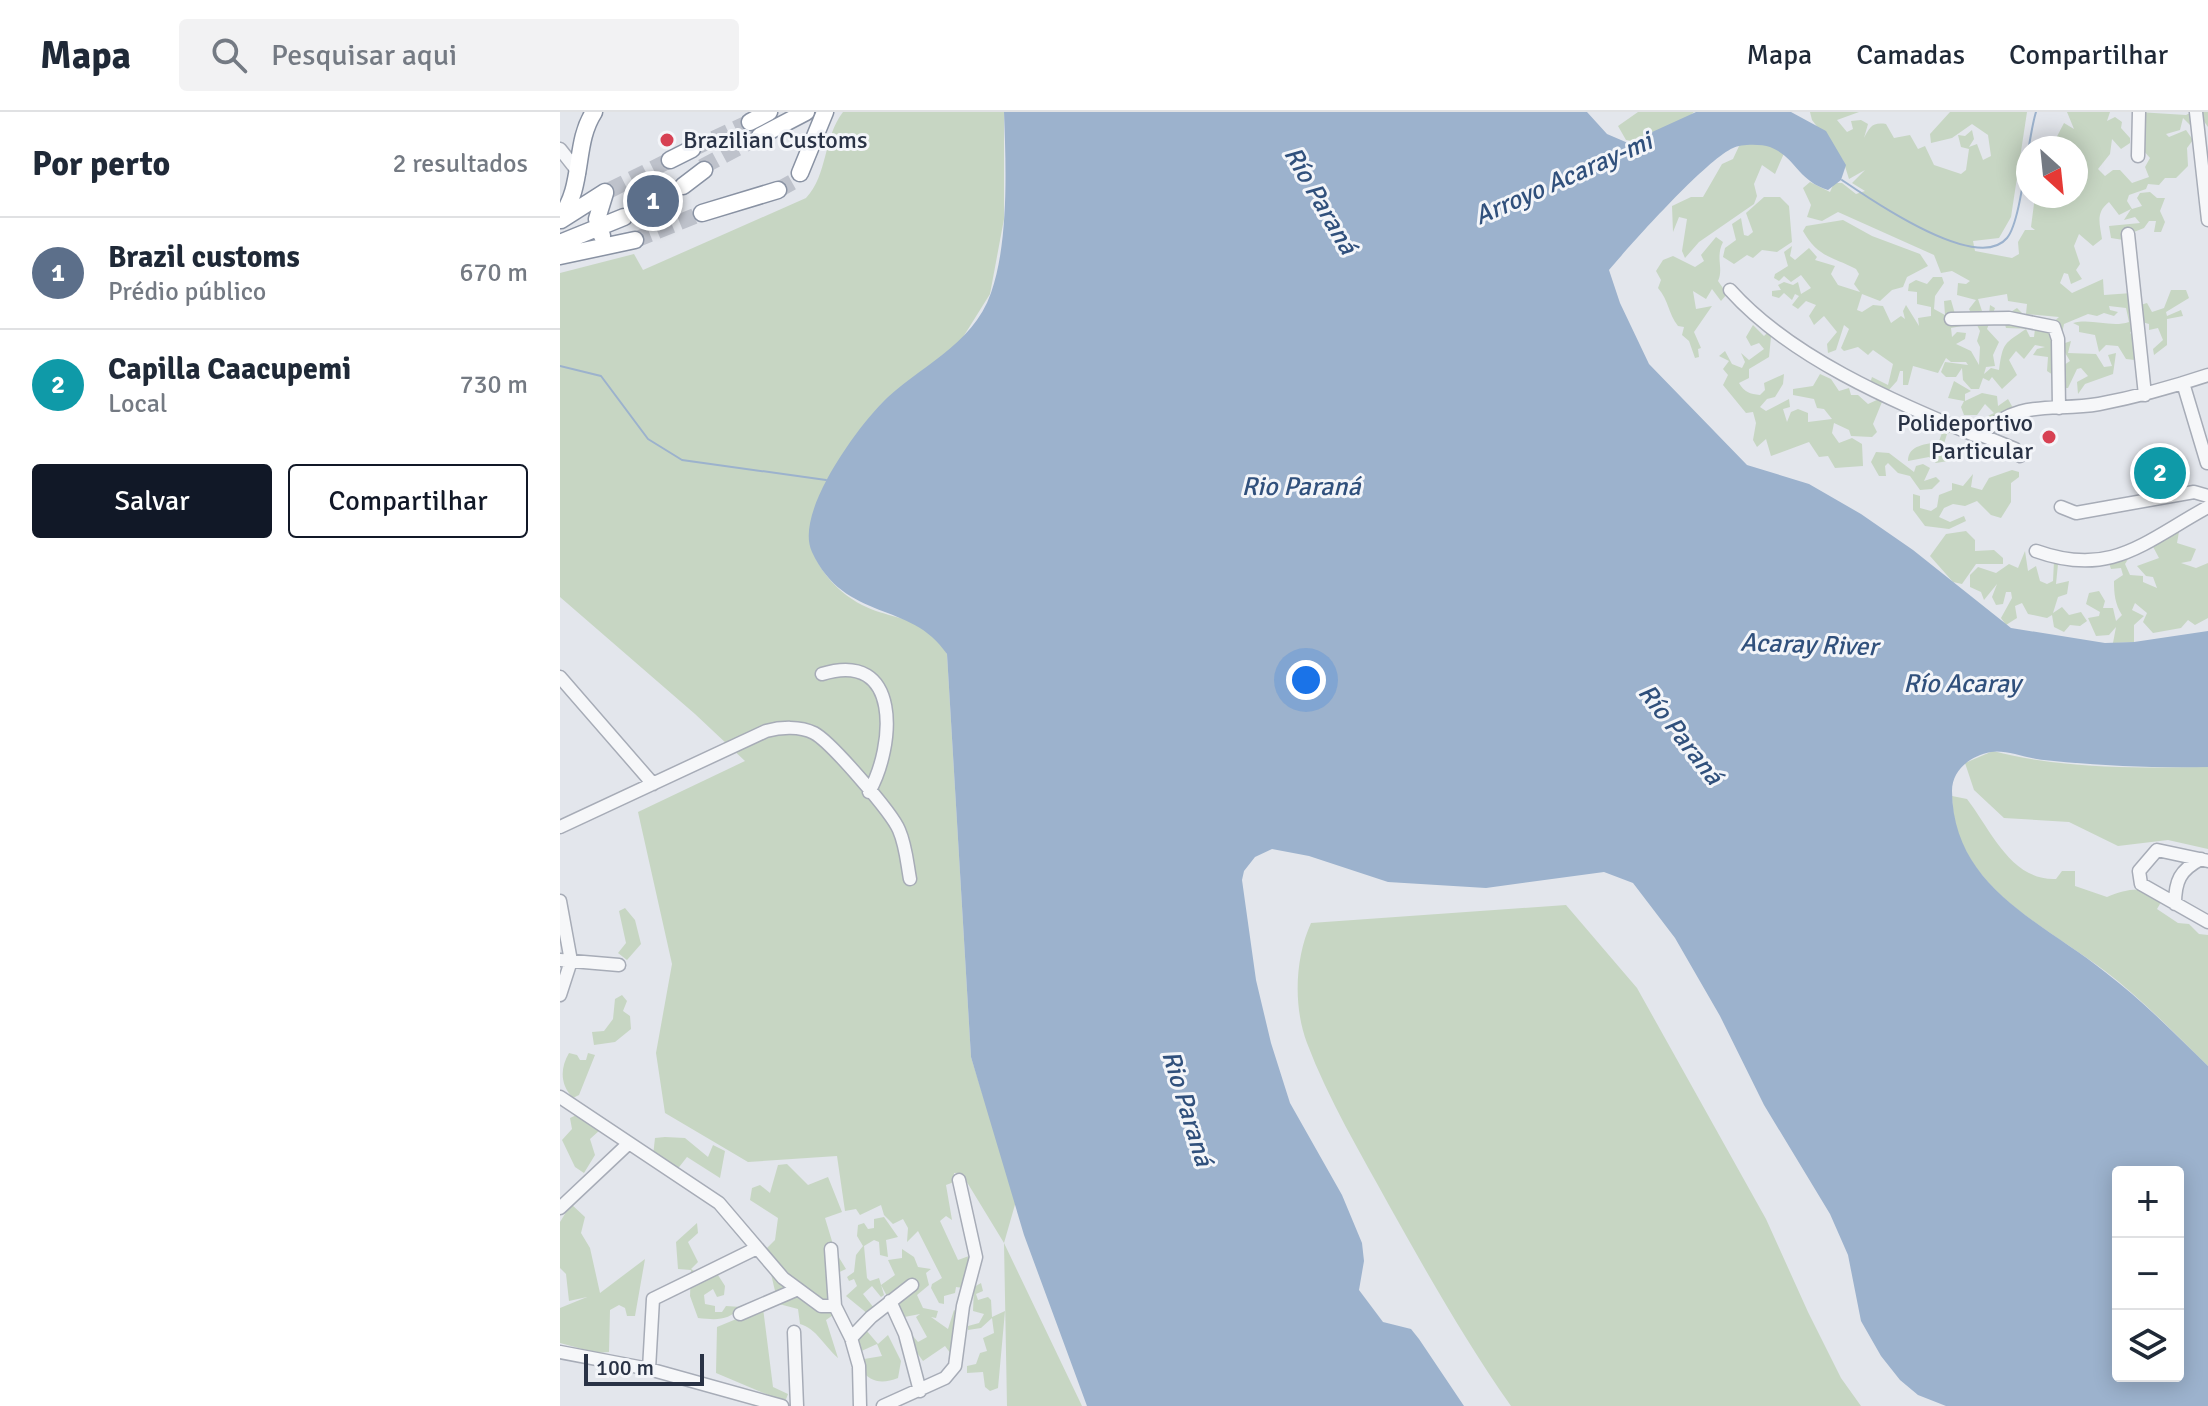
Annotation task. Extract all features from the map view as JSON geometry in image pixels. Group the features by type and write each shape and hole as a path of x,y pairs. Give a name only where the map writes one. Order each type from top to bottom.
{"highway":[{"path":"560,219 569,205 579,173 585,129 594,112"},
{"path":"750,122 769,112"},
{"path":"760,136 806,112"},
{"path":"800,173 825,112"},
{"path":"670,160 692,149"},
{"path":"681,182 703,169"},
{"path":"702,213 778,190"},
{"path":"560,219 608,191 597,224"},
{"path":"560,243 622,213"},
{"path":"560,236 597,224"},
{"path":"597,224 612,245"},
{"path":"560,256 635,240"}],"street":[{"path":"2138,156 2139,112"},
{"path":"2196,112 2208,220"},
{"path":"560,149 579,173"},
{"path":"2128,234 2145,395"},
{"path":"1730,290 1776,333 1797,346 1913,409 2015,449 2020,456"},
{"path":"1951,319 1995,317 2054,327 2058,339 2059,408"},
{"path":"1981,435 2021,409 2059,408 2145,395 2208,375"},
{"path":"2183,383 2207,463"},
{"path":"2061,507 2076,513 2194,492 2208,496"},
{"path":"2036,551 2067,562 2098,562 2118,556 2208,507"},
{"path":"822,674 842,668 855,669 868,675 878,685 886,714 887,742 882,770 869,792"},
{"path":"560,677 653,784"},
{"path":"560,827 716,752 779,727 812,732 831,746 899,828 910,879"},
{"path":"2204,860 2157,850 2139,871 2141,884 2208,922"},
{"path":"2175,904 2178,878 2186,867 2204,860"},
{"path":"560,901 566,960 560,995"},
{"path":"566,960 619,965"},
{"path":"560,1097 719,1203 740,1225 755,1249 798,1289 821,1306 835,1306"},
{"path":"560,1208 628,1144"},
{"path":"883,1406 920,1391 953,1371 963,1306 974,1265 974,1241 959,1180"},
{"path":"649,1369 653,1299 755,1249"},
{"path":"831,1249 835,1306 851,1338 861,1378 860,1406"},
{"path":"851,1338 912,1285"},
{"path":"740,1314 798,1289"},
{"path":"890,1301 910,1347 920,1391"},
{"path":"794,1332 797,1406"},
{"path":"560,1352 649,1369 782,1406"}],"green space":[{"path":"843,112 1004,112 1004,219 990,294 960,342 881,404 809,532 819,565 842,592 871,609 924,628 937,637 947,654 971,1057 1016,1201 1004,1243 962,1174 954,1173 954,1182 946,1185 952,1220 946,1216 940,1221 958,1260 969,1256 967,1249 976,1246 971,1289 956,1287 955,1293 944,1296 944,1304 939,1303 931,1288 942,1278 918,1231 907,1242 908,1228 903,1219 893,1224 884,1215 881,1205 860,1215 856,1209 845,1211 837,1156 748,1162 665,1113 656,1053 672,964 638,812 745,761 560,597 560,273 634,254 643,270 806,198 818,179 832,133"},
{"path":"1638,112 1694,112 1686,120 1632,141 1626,140 1618,126"},
{"path":"1810,112 1859,112 1837,120 1847,132 1853,129 1851,121 1861,120 1868,124 1864,138 1872,126 1886,124 1894,138 1910,135 1918,149 1925,146 1934,165 1961,174 1966,170 1969,149 1961,147 1958,135 1965,136 1972,130 1974,139 1969,147 1977,144 1983,160 1991,156 1988,135 1972,124 1952,138 1931,143 1930,134 1950,112 2027,112 2023,136 2016,136 2016,184 2011,217 1999,238 1973,241 1975,251 2012,258 2019,254 2018,242 2025,230 2035,230 2031,227 2033,208 2088,208 2088,136 2057,136 2064,123 2074,129 2067,112 2110,112 2107,121 2115,117 2122,122 2121,128 2130,138 2130,143 2121,149 2112,139 2110,154 2098,169 2105,176 2113,170 2120,170 2132,183 2149,177 2145,167 2150,158 2143,150 2138,112 2186,115 2192,112 2202,118 2200,112 2208,112 2208,127 2203,120 2191,126 2183,118 2180,130 2166,134 2169,137 2186,130 2193,140 2187,148 2188,166 2176,178 2165,178 2159,185 2148,184 2146,189 2129,195 2127,201 2132,209 2142,206 2137,198 2140,193 2150,192 2157,198 2165,198 2160,211 2165,222 2161,232 2154,232 2156,221 2149,221 2144,228 2134,232 2136,242 2111,238 2109,226 2140,223 2135,217 2124,220 2131,209 2119,215 2109,202 2100,215 2102,239 2093,246 2079,234 2074,246 2080,264 2076,270 2082,279 2071,284 2068,274 2064,273 2060,283 2072,293 2103,279 2104,295 2132,293 2137,306 2147,303 2152,312 2164,308 2171,290 2186,290 2189,298 2166,312 2167,316 2181,310 2183,316 2167,319 2167,345 2154,355 2153,349 2163,340 2158,328 2149,330 2149,324 2142,322 2142,316 2130,333 2137,338 2135,360 2126,359 2118,346 2106,345 2099,352 2095,335 2079,332 2079,326 2073,323 2129,322 2126,308 2109,306 2110,310 2118,312 2114,316 2088,314 2064,324 2053,375 2047,371 2048,357 2033,355 2037,349 2045,347 2035,345 2024,359 2016,351 2009,360 2017,375 2002,389 1992,377 1989,381 1983,378 1979,389 1971,389 1963,380 1962,368 1956,377 1946,377 1941,372 1945,362 1968,365 1946,358 1938,373 1913,366 1908,385 1903,385 1903,371 1900,371 1897,381 1887,392 1870,383 1872,377 1888,385 1893,364 1873,350 1868,355 1858,347 1844,351 1841,348 1849,329 1844,325 1836,350 1828,353 1827,344 1837,332 1824,316 1814,325 1809,316 1816,305 1806,301 1798,309 1792,305 1799,296 1795,294 1792,300 1784,293 1779,298 1772,296 1772,291 1781,290 1778,285 1784,282 1793,285 1798,282 1801,294 1811,288 1801,275 1791,282 1784,276 1779,281 1774,278 1788,266 1784,252 1792,246 1790,256 1795,260 1809,248 1817,257 1815,260 1835,266 1831,274 1838,285 1860,292 1854,284 1859,274 1856,269 1815,247 1803,231 1806,226 1843,220 1872,236 1920,254 1928,266 1907,277 1903,287 1892,290 1880,301 1862,294 1857,310 1862,312 1873,305 1883,306 1891,323 1901,316 1905,319 1903,311 1906,305 1919,326 1918,318 1931,316 1931,307 1917,304 1917,292 1908,291 1909,284 1916,280 1927,284 1933,277 1942,277 1944,283 1935,296 1934,309 1945,315 1944,301 1951,300 1955,314 1972,324 1951,328 1952,337 1957,332 1966,333 1965,339 1956,344 1971,351 1979,365 1980,347 1977,341 1980,331 1969,309 1976,300 1957,295 1958,283 1970,281 1952,271 1941,273 1934,255 1838,212 1822,221 1807,217 1811,205 1803,188 1810,182 1830,192 1834,183 1842,183 1856,194 1865,191 1852,183 1865,170 1849,179 1843,160 1812,120","holes":["2007,294 2008,301 2027,304 2026,314 2059,317 2051,324 2051,319 2026,317 2017,308 2003,317 2006,328 2035,329 2034,337 2030,337 2026,329 2013,338 2004,349 1999,370 1991,368 1984,374 1986,367 1995,366 1993,355 1999,342 1987,329 1995,308 1990,305 1989,314 1983,314 1978,299"]},
{"path":"1754,135 1785,151 1775,174 1762,165 1754,184 1757,196 1754,204 1699,242 1685,258 1682,251 1687,219 1679,217 1673,232 1672,206 1691,197 1703,197 1722,164 1733,159 1740,144"},
{"path":"1764,197 1780,197 1789,206 1792,242 1777,252 1762,250 1753,258 1747,255 1734,264 1723,257 1725,248 1736,240 1732,224 1741,218 1744,235 1753,232 1746,213"},
{"path":"1716,237 1723,242 1718,281 1727,294 1721,301 1712,289 1706,299 1693,291 1696,309 1712,306 1694,332 1701,348 1698,349 1699,357 1695,358 1689,341 1682,335 1684,327 1678,326 1658,288 1661,280 1656,271 1663,260 1673,256 1695,267 1704,261 1701,255"},
{"path":"1753,325 1764,336 1769,331 1775,333 1771,337 1769,357 1749,369 1749,378 1739,383 1748,392 1760,395 1765,390 1764,383 1784,374 1783,384 1775,397 1767,399 1760,407 1766,411 1789,399 1790,407 1783,409 1787,422 1791,412 1798,409 1808,413 1808,422 1832,419 1824,409 1817,408 1814,399 1793,395 1793,389 1813,386 1820,374 1831,379 1839,391 1849,388 1851,395 1858,395 1868,404 1879,399 1882,402 1873,424 1877,432 1872,437 1851,436 1849,430 1834,423 1832,433 1839,443 1852,438 1862,444 1863,466 1835,468 1828,456 1819,457 1809,442 1771,456 1766,439 1757,447 1753,440 1756,423 1753,412 1746,413 1723,385 1728,375 1723,369 1729,361 1719,356 1725,351 1732,364 1742,368 1745,362 1741,353 1749,360 1764,349 1759,343 1751,346 1746,337"},
{"path":"2071,341 2068,353 2096,354 2104,367 2112,366 2108,355 2116,353 2113,374 2085,384 2078,394 2077,382 2088,376 2081,368 2077,369 2068,388 2063,388 2064,365 2070,361 2064,351 2065,343"},
{"path":"1954,381 1971,391 1965,394 1965,401 1982,393 1997,396 1998,406 2008,399 2013,408 1981,428 1986,417 1994,413 1985,404 1977,415 1964,415 1961,407 1964,401 1948,398"},
{"path":"1945,425 1954,431 1947,434 1942,450 1955,454 1954,460 1936,463 1929,457 1908,461 1915,448 1939,441"},
{"path":"1876,452 1889,453 1914,472 1916,466 1923,464 1930,468 1924,481 1936,477 1940,481 1932,489 1920,490 1910,476 1898,473 1888,463 1885,466 1886,476 1879,476 1871,462"},
{"path":"2012,470 2019,472 2019,477 2011,483 2011,502 2001,518 1991,515 1977,501 1965,506 1953,504 1944,508 1939,517 1950,522 1964,516 1966,521 1949,529 1925,526 1913,510 1913,494 1920,496 1920,508 1931,511 1937,507 1939,495 1952,490 1952,483 1963,486 1973,474 1971,487 1982,490 1989,478"},
{"path":"2180,526 2177,543 2196,549 2191,561 2181,563 2196,568 2208,563 2208,618 2195,625 2188,620 2181,628 2153,633 2143,622 2147,613 2135,603 2132,610 2144,616 2134,625 2134,642 2113,643 2116,627 2109,635 2096,636 2088,618 2099,616 2100,612 2086,604 2089,593 2099,591 2105,601 2103,608 2113,608 2116,621 2122,615 2115,599 2114,581 2123,575 2121,568 2111,569 2109,563 2130,556 2125,564 2130,575 2143,576 2143,582 2157,588 2153,577 2146,576 2137,566 2159,558 2150,541 2167,539"},
{"path":"1966,531 1975,540 1975,551 1994,550 2003,558 2003,564 1976,564 1962,584 1953,582 1930,556 1946,534"},
{"path":"2025,551 2028,571 2036,566 2040,581 2047,584 2053,581 2054,561 2058,564 2056,584 2069,581 2067,594 2058,597 2053,613 2062,607 2069,615 2081,612 2087,621 2080,626 2070,625 2064,632 2054,627 2052,615 2047,618 2028,614 2022,603 2015,606 2017,618 2006,625 2001,618 2012,598 2011,592 2006,592 2003,604 1996,605 1992,597 1997,584 1984,600 1981,592 1970,587 1970,575 1978,567 1996,573 2009,564 2018,568"},
{"path":"1993,751 2073,764 2208,767 2208,849 2168,840 2118,846 2069,822 2004,818 1974,790 1965,763"},
{"path":"1952,796 1967,799 2004,851 2026,872 2056,879 2062,871 2075,871 2075,886 2107,897 2136,890 2156,893 2164,897 2157,909 2178,923 2189,924 2199,934 2208,935 2208,1066 2119,982 2030,919 1985,878 1968,854 1956,827"},
{"path":"1566,905 1637,988 1766,1219 1841,1378 1861,1406 1511,1406 1433,1283 1346,1126 1307,1043 1298,998 1299,967 1306,937 1311,923"},
{"path":"625,908 635,920 641,944 627,960 618,953 626,943 619,911"},
{"path":"622,995 627,1001 623,1011 630,1016 631,1029 615,1042 594,1045 592,1032 604,1031 613,1019 615,999"},
{"path":"569,1053 577,1055 580,1060 586,1060 588,1053 595,1055 579,1095 573,1098 563,1076"},
{"path":"581,1113 600,1130 590,1139 595,1155 584,1173 575,1167 562,1140 572,1129 570,1118"},
{"path":"655,1138 685,1138 708,1157 713,1145 725,1151 720,1178 687,1157 676,1171 653,1156"},
{"path":"787,1164 808,1185 828,1177 842,1212 825,1218 835,1251 846,1269 833,1275 836,1313 826,1320 838,1358 816,1334 800,1324 798,1309 779,1304 765,1257 767,1248 775,1240 778,1218 750,1200 752,1188 760,1185 770,1193 778,1165"},
{"path":"571,1204 585,1217 581,1233 590,1248 600,1293 645,1259 635,1316 627,1316 625,1308 619,1305 610,1310 609,1352 597,1353 560,1343 560,1308 587,1297 569,1301 566,1274 560,1268 560,1222"},
{"path":"884,1217 898,1237 886,1240 888,1257 880,1255 879,1242 874,1240 864,1246 867,1278 870,1281 879,1278 884,1295 881,1297 872,1286 863,1294 874,1308 868,1314 846,1296 857,1286 854,1279 849,1281 847,1277 854,1272 856,1255 863,1246 857,1236 858,1225 864,1223 868,1229 874,1228 874,1219"},
{"path":"697,1223 698,1233 688,1242 698,1262 691,1269 704,1277 718,1275 725,1286 724,1295 717,1297 713,1289 704,1295 705,1304 715,1306 715,1312 722,1312 726,1306 741,1307 727,1317 698,1318 690,1296 691,1270 678,1269 676,1242"},
{"path":"1004,1243 1082,1406 1007,1406"},
{"path":"902,1249 914,1257 918,1267 931,1269 926,1273 929,1285 917,1295 923,1308 938,1311 936,1318 931,1317 948,1329 954,1310 960,1314 954,1358 945,1346 923,1361 909,1342 912,1335 918,1342 927,1337 916,1317 920,1314 899,1318 881,1285 895,1275 888,1260 902,1258"},
{"path":"981,1283 983,1291 976,1294 978,1300 988,1297 991,1300 992,1317 1005,1311 998,1388 990,1391 985,1387 983,1372 967,1373 967,1366 976,1364 980,1353 987,1351 983,1338 994,1333 992,1318 981,1328 968,1330 968,1326 979,1323 984,1314 973,1311 974,1287"},
{"path":"763,1308 773,1387 788,1394 785,1402 716,1373 717,1327"},
{"path":"866,1330 878,1344 888,1335 901,1361 898,1378 877,1381 861,1369 864,1359 882,1356 877,1344 857,1353 858,1334"}],"water":[{"name":"Rio Paraná","path":"1004,112 1587,112 1607,134 1628,143 1696,112 1791,112 1826,131 1846,165 1841,180 1828,190 1810,180 1779,151 1762,145 1737,147 1721,155 1688,185 1609,270 1620,303 1649,364 1747,465 1809,484 1861,514 1913,550 2011,628 2105,643 2208,631 2208,767 2085,764 1997,751 1983,754 1964,765 1955,777 1952,791 1956,824 1967,853 1984,877 2029,918 2132,994 2208,1066 2208,1406 1946,1406 1918,1395 1900,1380 1881,1356 1861,1321 1848,1255 1830,1214 1764,1105 1720,1016 1675,938 1633,883 1604,872 1486,888 1388,882 1309,856 1272,849 1255,857 1244,871 1242,880 1256,980 1290,1103 1342,1195 1362,1243 1364,1261 1359,1290 1383,1322 1411,1329 1464,1406 1087,1406 1024,1235 971,1057 947,654 932,637 915,625 842,590 826,575 812,552 809,536 819,496 857,433 881,404 958,342 982,312 997,273 1005,204"}],"waterway":[{"name":"Arroyo Acaray-mi","path":"1842,180 1924,230 1972,247 1992,247 2007,238 2017,215 2036,112"},
{"path":"560,366 601,376 648,439 682,460 826,480"}],"tunnel":[{"path":"692,149 750,122"},
{"path":"702,167 760,136"},
{"path":"610,190 670,160"},
{"path":"778,190 796,180 800,173"},
{"path":"624,217 683,186"},
{"path":"635,240 702,213"}],"place":[{"name":"Brazilian Customs","path":"667,140"},
{"name":"Brazil customs","path":"653,201"},
{"name":"Polideportivo Particular","path":"2049,437"},
{"name":"Capilla Caacupemi","path":"2160,473"}],"water label":[{"name":"Río Paraná","path":"1321,200"},
{"name":"Acaray River","path":"1809,644"},
{"name":"Río Acaray","path":"1962,683"},
{"name":"Río Paraná","path":"1681,734"}]}
